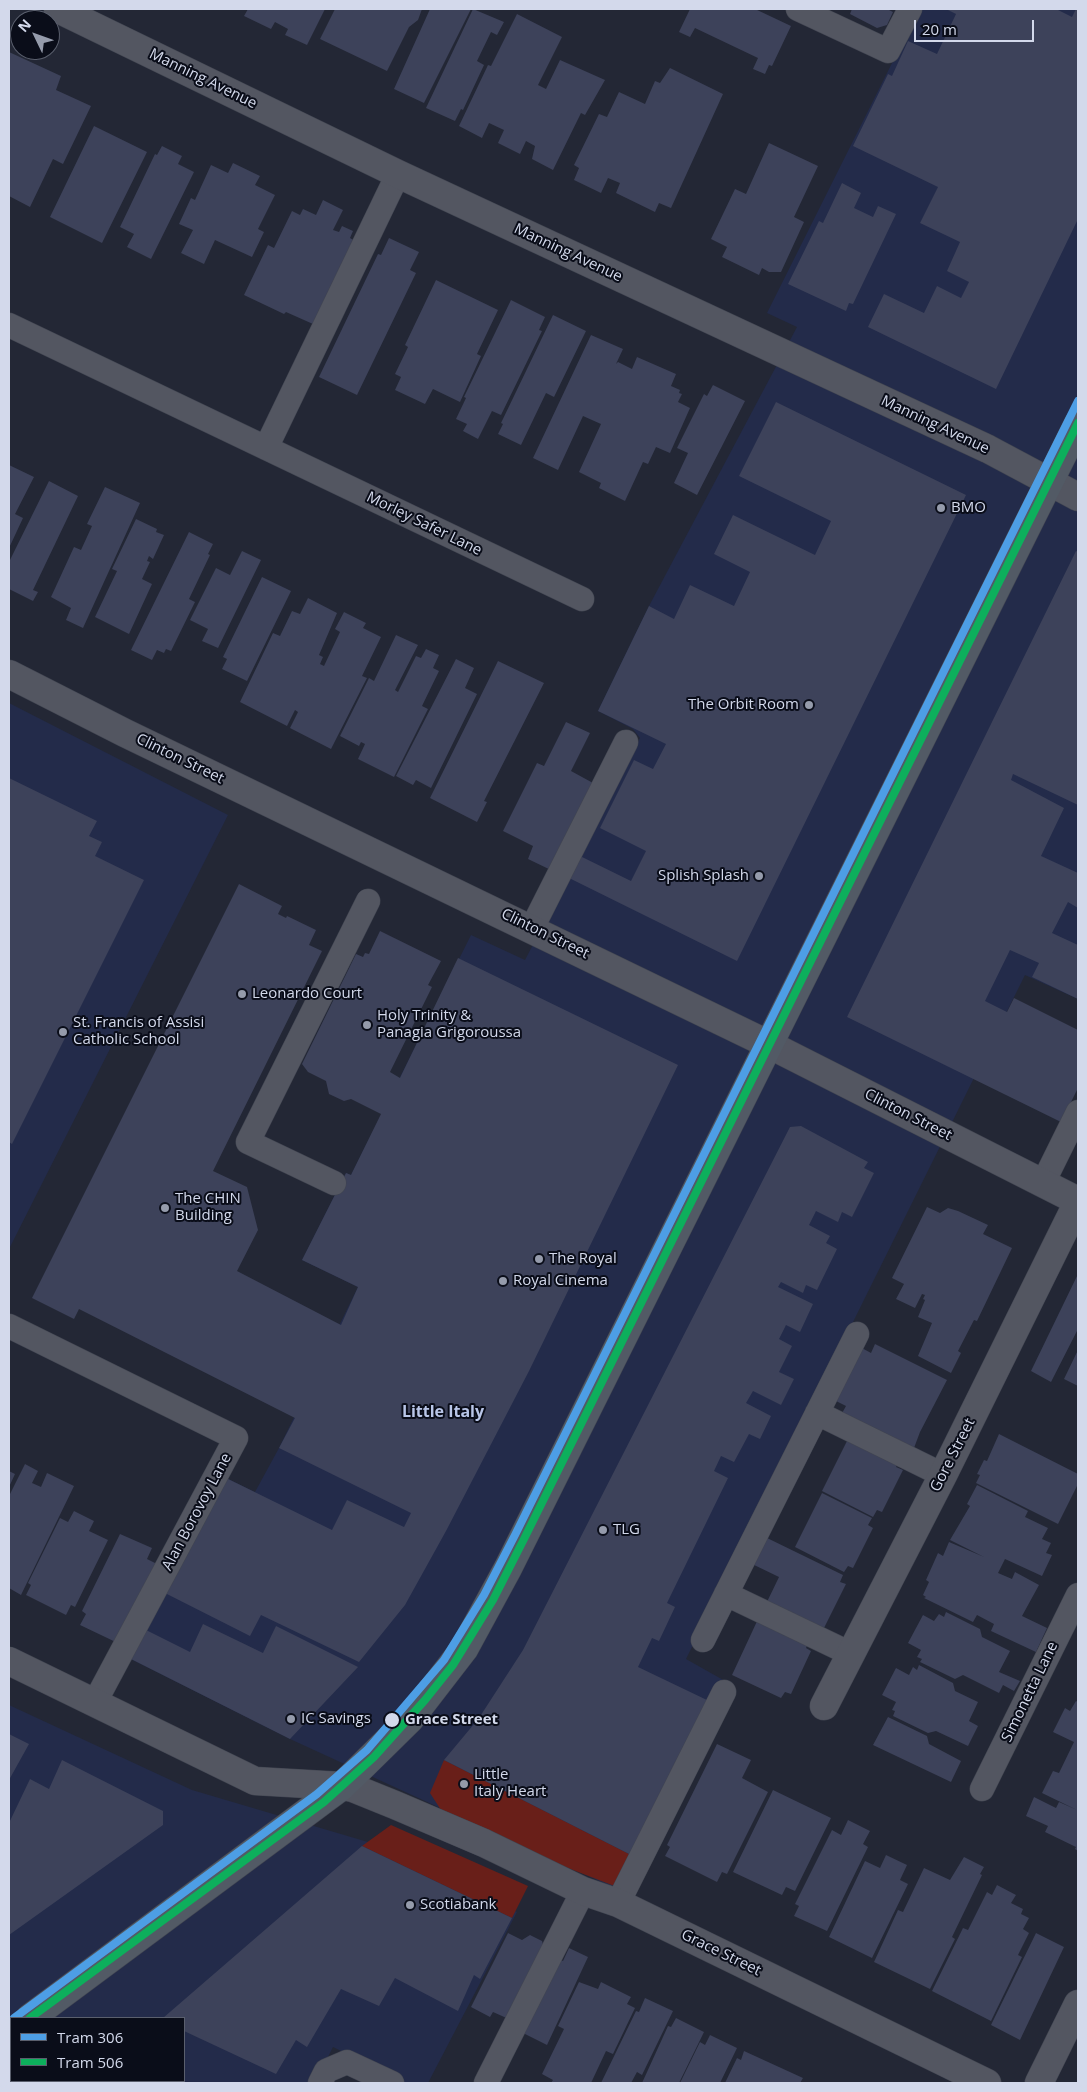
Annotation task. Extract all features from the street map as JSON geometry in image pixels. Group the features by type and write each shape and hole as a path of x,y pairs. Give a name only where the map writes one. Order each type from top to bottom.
{"main road":[{"path":"31,2017 342,1786 410,1719 464,1649 478,1625 770,1044 1078,424"}],"street":[{"name":"Manning Avenue","path":"58,9 398,174 988,449 1078,497"},
{"name":"Clinton Street","path":"9,674 262,799 770,1044 1078,1201"},
{"name":"Gore Street","path":"824,1706 943,1475 1078,1201"},
{"name":"Grace Street","path":"9,1661 255,1781 342,1786 353,1788 395,1804 484,1843 583,1891 618,1903 987,2083"},
{"path":"1039,2083 1078,2004"}],"lane":[{"path":"798,9 888,51 910,9"},
{"path":"266,448 398,174"},
{"name":"Morley Safer Lane","path":"9,324 582,599"},
{"path":"532,928 626,742"},
{"path":"334,1183 248,1142 284,1084 368,901"},
{"path":"1043,1183 1078,1112"},
{"name":"Alan Borovoy Lane","path":"9,1326 236,1438 95,1702"},
{"path":"703,1640 856,1334"},
{"path":"817,1413 943,1475"},
{"path":"726,1594 851,1654"},
{"name":"Simonetta Lane","path":"982,1789 1078,1595"},
{"path":"618,1903 724,1692"},
{"path":"486,2083 583,1891"},
{"path":"320,2083 326,2071 347,2062 392,2083"}],"shaded area":[{"path":"919,9 1078,9 1078,999 1025,975 686,1659 725,1681 621,1891 290,1739 127,1657 222,1476 255,1492 279,1448 358,1287 302,1260 346,1173 351,1175 471,935 525,960 640,738 633,729 598,711 649,606 797,327 767,313"},
{"name":"St. Francis of Assisi Catholic School","path":"9,703 228,815 9,1249"},
{"path":"9,1705 192,1790 378,1845 517,1912 428,2083 406,2083 333,2047 315,2083 9,2083"},
{"path":"444,1760 637,1858 617,1887 542,1858 441,1810 430,1793"},
{"path":"391,1825 528,1886 512,1918 362,1846"}],"building":[{"path":"248,9 325,9 307,45 285,35 288,29 275,22 271,29 244,16"},
{"path":"335,9 422,9 418,20 409,27 387,71 320,39"},
{"path":"430,9 471,9 424,103 394,89"},
{"path":"473,9 504,22 497,35 491,32 477,61 484,65 463,110 461,109 455,121 426,108"},
{"path":"690,9 755,9 791,26 772,66 769,65 765,74 753,69 758,58 695,28 690,37 679,32"},
{"path":"852,9 887,9 893,12 887,25 877,28 850,14"},
{"path":"946,9 1056,9 1072,17 1076,9 1078,9 1078,219 996,389 868,327 884,294 924,313 937,286 961,298 969,282 947,271 960,242 920,223 938,187 853,146 888,74 892,76 908,41 937,54 956,14"},
{"path":"517,14 562,37 538,85 546,89 560,60 605,80 585,115 581,113 553,170 532,159 535,146 526,141 520,154 498,143 504,130 489,123 482,138 459,126 488,65 491,66"},
{"path":"9,52 10,60 26,60 61,76 56,90 91,106 63,164 53,159 30,207 9,196"},
{"path":"670,68 723,94 671,208 659,203 655,212 616,193 620,183 608,178 601,193 574,180 579,168 574,165 599,114 607,117 619,92 645,104 655,81 660,83"},
{"path":"94,126 147,152 102,243 50,217"},
{"path":"769,143 818,166 794,217 804,222 781,272 769,272 762,268 759,275 722,257 727,247 711,239 735,189 746,194"},
{"path":"162,146 182,156 178,164 194,172 151,259 127,247 134,234 120,227 155,154 157,155"},
{"path":"233,163 260,176 255,185 275,195 258,229 264,232 252,257 215,240 204,264 181,253 193,230 179,224 191,198 195,200 211,165 228,173"},
{"path":"842,183 861,193 854,208 873,217 878,206 896,214 853,304 849,303 846,311 788,284 819,221 823,223"},
{"path":"323,200 343,210 333,230 339,232 342,226 353,231 350,238 355,241 313,324 286,312 284,314 244,295 268,245 274,248 292,211 300,215 303,209 316,215"},
{"path":"389,238 419,252 410,270 416,273 357,395 319,377 378,254 381,255"},
{"path":"436,280 498,310 477,354 481,356 460,402 433,389 425,404 395,390 401,377 395,374 408,347 405,345"},
{"path":"511,300 545,317 539,330 542,331 501,415 492,411 478,439 463,431 467,424 456,419 466,398 464,397"},
{"path":"553,315 586,331 554,397 546,393 521,445 498,434 503,424 501,423"},
{"path":"591,335 623,349 616,364 618,362 632,369 637,357 676,374 671,386 680,390 679,393 682,394 678,402 690,408 670,453 656,447 648,464 643,462 625,501 599,488 601,483 579,472 601,424 583,416 558,470 533,458"},
{"path":"713,385 745,401 697,495 674,483 688,453 677,448 704,394 707,396"},
{"path":"776,402 966,495 737,961 569,878 580,856 631,881 646,851 600,828 634,760 653,769 666,744 598,711 649,606 674,619 690,585 734,606 750,572 714,554 733,515 815,555 831,521 739,476"},
{"path":"9,465 34,477 15,514 23,518 9,548"},
{"path":"49,481 78,496 33,590 38,592 33,601 9,589 9,562"},
{"path":"105,487 140,503 83,628 66,620 71,608 51,597 74,547 81,550 92,526 87,524"},
{"path":"136,519 157,529 156,532 164,535 153,559 149,556 147,561 150,562 142,579 152,584 129,634 95,617 117,571 112,569"},
{"path":"189,532 213,544 208,554 210,555 189,599 195,602 171,651 166,649 164,653 157,650 152,660 131,650"},
{"path":"242,551 261,560 218,648 202,641 208,629 190,620 216,568 230,575"},
{"path":"1076,551 1078,552 1078,805 1013,774 1011,780 1064,808 1041,856 1078,873 1078,908 1068,902 1052,933 1078,945 1078,999 1032,977 1039,963 1010,950 985,1001 1007,1012 1014,998 1078,1030 1078,1088 1061,1122 847,1017"},
{"path":"262,577 291,591 247,681 222,669 227,659 223,657"},
{"path":"308,598 337,613 319,655 323,657 320,664 324,666 340,632 335,629 344,612 366,623 363,628 381,637 362,676 367,678 331,749 290,728 298,712 295,710 287,726 240,702 273,633 280,636 292,611 300,614"},
{"path":"396,635 418,645 395,690 398,692 416,656 421,658 426,649 439,655 433,668 439,671 422,706 428,709 394,777 358,759 365,744 361,742 359,746 340,736 369,678 374,681"},
{"path":"456,659 474,668 465,688 477,694 431,788 416,780 413,785 396,776"},
{"path":"498,661 544,683 484,801 487,802 477,822 430,798"},
{"path":"566,722 590,733 571,771 593,783 555,872 528,859 533,846 503,831 537,763 544,766"},
{"path":"9,778 97,821 89,836 102,842 95,856 144,880 12,1144 9,1142"},
{"path":"239,884 282,906 278,914 286,918 287,916 316,930 309,945 322,951 213,1171 247,1187 258,1230 237,1271 341,1325 358,1287 302,1260 346,1173 351,1175 381,1114 351,1099 344,1101 329,1094 326,1081 308,1072 302,1064 356,954 363,957 365,953 369,954 380,931 441,961 428,985 432,987 390,1072 400,1078 458,958 678,1065 529,1371 446,1531 405,1605 359,1662 261,1615 250,1636 161,1591 222,1476 332,1530 347,1500 404,1527 411,1513 279,1448 295,1418 79,1309 74,1319 32,1298"},
{"path":"801,1126 868,1162 864,1168 874,1173 852,1217 842,1212 838,1222 816,1211 809,1225 830,1236 826,1243 837,1249 817,1290 806,1285 803,1293 781,1282 778,1287 813,1304 800,1332 786,1325 779,1339 792,1346 779,1372 794,1379 781,1405 753,1391 746,1403 771,1416 760,1439 749,1434 734,1462 721,1456 714,1471 728,1478 667,1603 675,1607 659,1641 652,1638 638,1667 709,1701 637,1858 444,1760 479,1718 523,1650 790,1127"},
{"path":"927,1207 940,1213 948,1208 988,1225 983,1234 1012,1248 977,1321 974,1320 958,1351 961,1353 951,1373 918,1356 932,1323 918,1317 925,1300 923,1299 925,1295 922,1294 915,1308 896,1299 904,1284 892,1278"},
{"path":"1078,1274 1078,1329 1051,1382 1031,1371"},
{"path":"875,1344 947,1380 920,1432 914,1448 841,1415 846,1406 834,1400 860,1347 871,1353"},
{"path":"1078,1350 1078,1386 1064,1379"},
{"path":"999,1434 1078,1474 1078,1484 1058,1524 976,1483 980,1475 977,1474 984,1460 987,1461"},
{"path":"850,1435 900,1460 896,1467 903,1470 882,1512 877,1510 873,1517 822,1491"},
{"path":"25,1464 38,1471 32,1483 41,1487 47,1473 74,1486 21,1595 9,1588 9,1496"},
{"path":"9,1471 15,1474 9,1487"},
{"path":"977,1485 1028,1511 1025,1517 1048,1528 1042,1539 1051,1543 1046,1553 1052,1555 1042,1576 1005,1559 998,1573 1012,1579 1015,1572 1039,1585 1022,1616 1047,1628 1036,1652 991,1631 994,1624 977,1615 973,1622 924,1598 926,1597 923,1595 929,1582 926,1580 938,1553 943,1556 949,1542 984,1557 950,1540 970,1506 967,1504"},
{"path":"822,1493 872,1518 868,1525 873,1528 853,1568 848,1566 844,1572 795,1547"},
{"path":"74,1511 94,1521 89,1531 108,1540 75,1607 71,1605 66,1615 26,1595 31,1585 28,1583 60,1518 68,1522"},
{"path":"120,1534 152,1548 147,1559 163,1567 124,1646 80,1625 86,1614 82,1611"},
{"path":"763,1536 843,1575 840,1582 846,1584 824,1628 818,1625 815,1631 765,1606 779,1577 750,1563"},
{"path":"946,1612 980,1629 982,1637 1010,1651 999,1672 1020,1681 1014,1691 1003,1685 999,1693 963,1675 955,1679 920,1662 922,1659 917,1657 921,1650 908,1643 923,1615 934,1621 939,1614 944,1617"},
{"path":"759,1617 809,1641 806,1648 811,1651 791,1694 785,1692 781,1698 732,1675"},
{"path":"203,1624 263,1653 276,1626 358,1667 290,1739 127,1657 142,1628 190,1652"},
{"path":"919,1665 953,1683 955,1691 978,1702 969,1721 978,1726 968,1746 936,1731 928,1733 893,1716 895,1711 892,1710 896,1702 882,1695 896,1668 909,1675 913,1667 917,1670"},
{"path":"1076,1701 1078,1702 1078,1851 1075,1849 1076,1847 1045,1832 1048,1826 1026,1816 1034,1797 1056,1808 1059,1802 1077,1810 1042,1793 1053,1771 1059,1773 1074,1742 1053,1732 1065,1708 1070,1711"},
{"path":"888,1717 927,1736 929,1744 961,1761 951,1782 873,1745"},
{"path":"9,1734 29,1744 9,1780"},
{"path":"717,1744 751,1760 742,1778 768,1792 727,1874 722,1872 717,1882 665,1856 670,1847 667,1845"},
{"path":"62,1760 163,1811 163,1825 9,1935 9,1823 30,1779 49,1789"},
{"path":"773,1790 831,1818 795,1891 786,1887 782,1895 733,1872"},
{"path":"848,1820 870,1831 863,1844 868,1847 827,1931 794,1916 799,1906 795,1904 832,1830 841,1835"},
{"path":"362,1846 512,1918 480,1979 474,1975 458,2011 395,1978 379,2006 341,1989 307,2047 296,2040 276,2074 185,2031 185,2017 164,2017"},
{"path":"886,1855 907,1865 900,1880 908,1884 872,1958 829,1937 865,1861 880,1868"},
{"path":"964,1857 984,1867 980,1874 982,1875 952,1937 955,1939 930,1989 874,1962 898,1910 903,1912 924,1868 950,1880"},
{"path":"997,1885 1016,1895 1011,1903 1023,1909 1021,1914 1029,1918 1023,1929 1029,1933 1018,1955 1022,1957 991,2021 932,1991 963,1928 968,1930 987,1892 992,1895"},
{"path":"508,1933 522,1940 530,1935 542,1941 545,1951 511,2020 493,2012 490,2017 471,2007"},
{"path":"1036,1933 1064,1947 1020,2040 991,2025"},
{"path":"569,1948 588,1957 547,2045 521,2032 557,1958 563,1961"},
{"path":"579,1982 598,1989 601,1982 631,1997 627,2004 635,2008 613,2054 606,2051 591,2083 551,2083 553,2080 542,2074 564,2029 558,2026"},
{"path":"645,1998 673,2011 642,2075 637,2072 631,2083 601,2083 636,2011 639,2012"},
{"path":"676,2018 704,2032 679,2083 642,2083 668,2026 671,2027"},
{"path":"710,2035 737,2048 720,2083 680,2083 700,2042 705,2045"},
{"path":"744,2051 803,2078 800,2083 725,2083 737,2058 741,2060"},
{"path":"88,2082 138,2082 137,2083 87,2083"}],"tram line":[{"name":"306","path":"15,2017 317,1794 367,1750 444,1660 484,1595 515,1535 1078,401"},
{"name":"506","path":"31,2017 324,1802 374,1757 425,1700 453,1665 493,1600 524,1539 1078,423"}],"place":[{"name":"BMO","path":"941,508"},
{"name":"The Orbit Room","path":"809,705"},
{"name":"Splish Splash","path":"759,876"},
{"name":"Leonardo Court","path":"242,994"},
{"name":"Holy Trinity & Panagia Grigoroussa","path":"367,1025"},
{"name":"St. Francis of Assisi Catholic School","path":"63,1032"},
{"name":"The CHIN Building","path":"165,1208"},
{"name":"The Royal","path":"539,1259"},
{"name":"Royal Cinema","path":"503,1281"},
{"name":"TLG","path":"603,1530"},
{"name":"IC Savings","path":"291,1719"},
{"name":"Grace Street","path":"392,1720"},
{"name":"Little Italy Heart","path":"464,1784"},
{"name":"Scotiabank","path":"410,1905"}],"district":[{"name":"Little Italy","path":"443,1412"}]}
